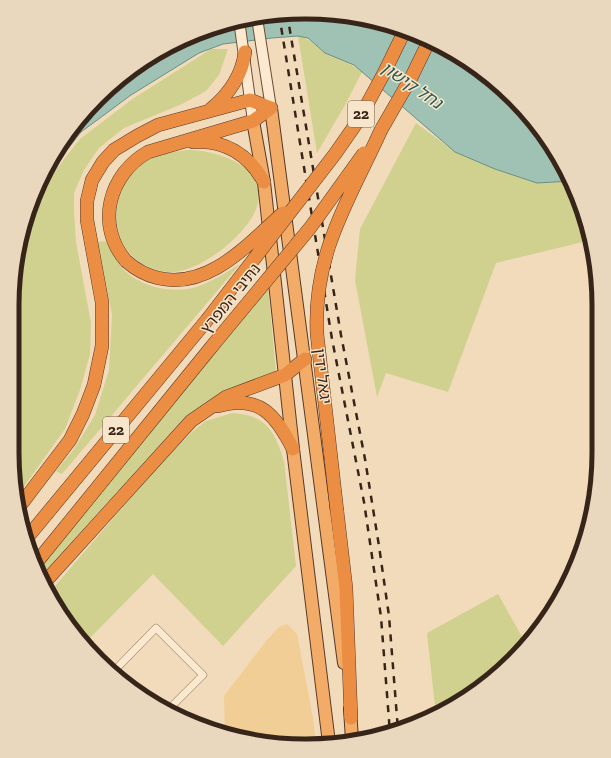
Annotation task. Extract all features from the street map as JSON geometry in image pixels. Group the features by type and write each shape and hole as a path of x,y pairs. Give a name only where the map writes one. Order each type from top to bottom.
{"highway":[{"name":"נתיבי המפרץ","path":"31,533 207,320 306,192 358,121 402,36"},
{"name":"נתיבי המפרץ","path":"40,559 213,344 310,228 381,130 426,46"},
{"path":"209,110 224,97 237,79 244,62 245,52"},
{"path":"23,501 70,440 83,414 94,385 102,346 102,302 87,220 87,201 92,180 103,162 114,150 136,136 158,125 250,100 271,108"},
{"path":"271,108 253,121 169,144 148,152 136,159 126,169 116,186 111,201 109,218 112,237 120,254 133,268 150,276 169,281 185,280 201,275 230,260 306,192"},
{"name":"יגאל ידין","path":"271,108 305,359 351,718 352,735"},
{"path":"253,121 264,182 292,449 328,738"},
{"path":"351,718 346,588 316,316 319,283 324,259 337,223 381,130"},
{"path":"169,144 197,142 217,143 232,148 253,165 264,182"},
{"path":"49,578 174,438 205,410 226,397 285,375 305,359"},
{"path":"205,410 233,403 252,404 262,408 278,422 292,449"}],"main road":[{"name":"יגאל ידין","path":"258,23 271,108"},
{"path":"240,27 245,52 253,121"}],"street":[{"path":"117,668 156,628 203,675 172,706"}],"green space":[{"path":"298,36 307,39 325,53 353,66 362,72 317,153"},
{"path":"211,49 228,49 219,75 206,91 182,104 124,128 99,148 84,170 74,193 74,211 76,242 91,323 90,354 80,390 65,429 21,491 19,452 19,306 21,268 34,213 54,172 80,139 131,100"},
{"path":"483,81 497,93 482,83"},
{"path":"416,123 455,152 495,169 537,183 563,181 577,213 584,242 496,263 448,392 386,373 377,397 355,280 360,229"},
{"path":"188,150 213,153 226,157 249,171 256,181 259,192 257,206 252,217 244,228 221,250 194,266 181,271 169,272 149,267 134,258 123,244 118,228 117,211 120,194 129,178 142,164 153,157 176,151"},
{"path":"106,241 111,251 127,273 147,284 164,289 182,290 199,286 215,279 240,264 62,474 56,471 74,449 95,415 109,370 112,315 98,242"},
{"path":"268,288 276,372 220,395 184,418 45,571 42,565"},
{"path":"232,413 244,414 261,421 273,433 281,450 284,461 296,566 223,646 153,574 89,639 67,612 53,588 159,465 192,432 206,421"},
{"path":"498,594 523,639 508,655 480,680 449,701 435,708 427,633"}],"sand":[{"path":"287,624 297,634 313,718 315,738 268,737 225,727 224,696 266,641 279,627"}],"water":[{"name":"נחל קישון","path":"306,19 343,21 398,34 451,58 496,92 521,117 544,146 563,181 537,183 495,169 455,152 354,65 325,53 308,38 298,36 223,44 199,53 131,95 81,132 56,163 78,131 103,103 131,78 162,57 213,34 268,21"}],"railway":[{"path":"280,20 332,339 364,502 381,617 389,726"},
{"path":"288,20 341,335 365,459 379,546 389,616 398,724"}]}
